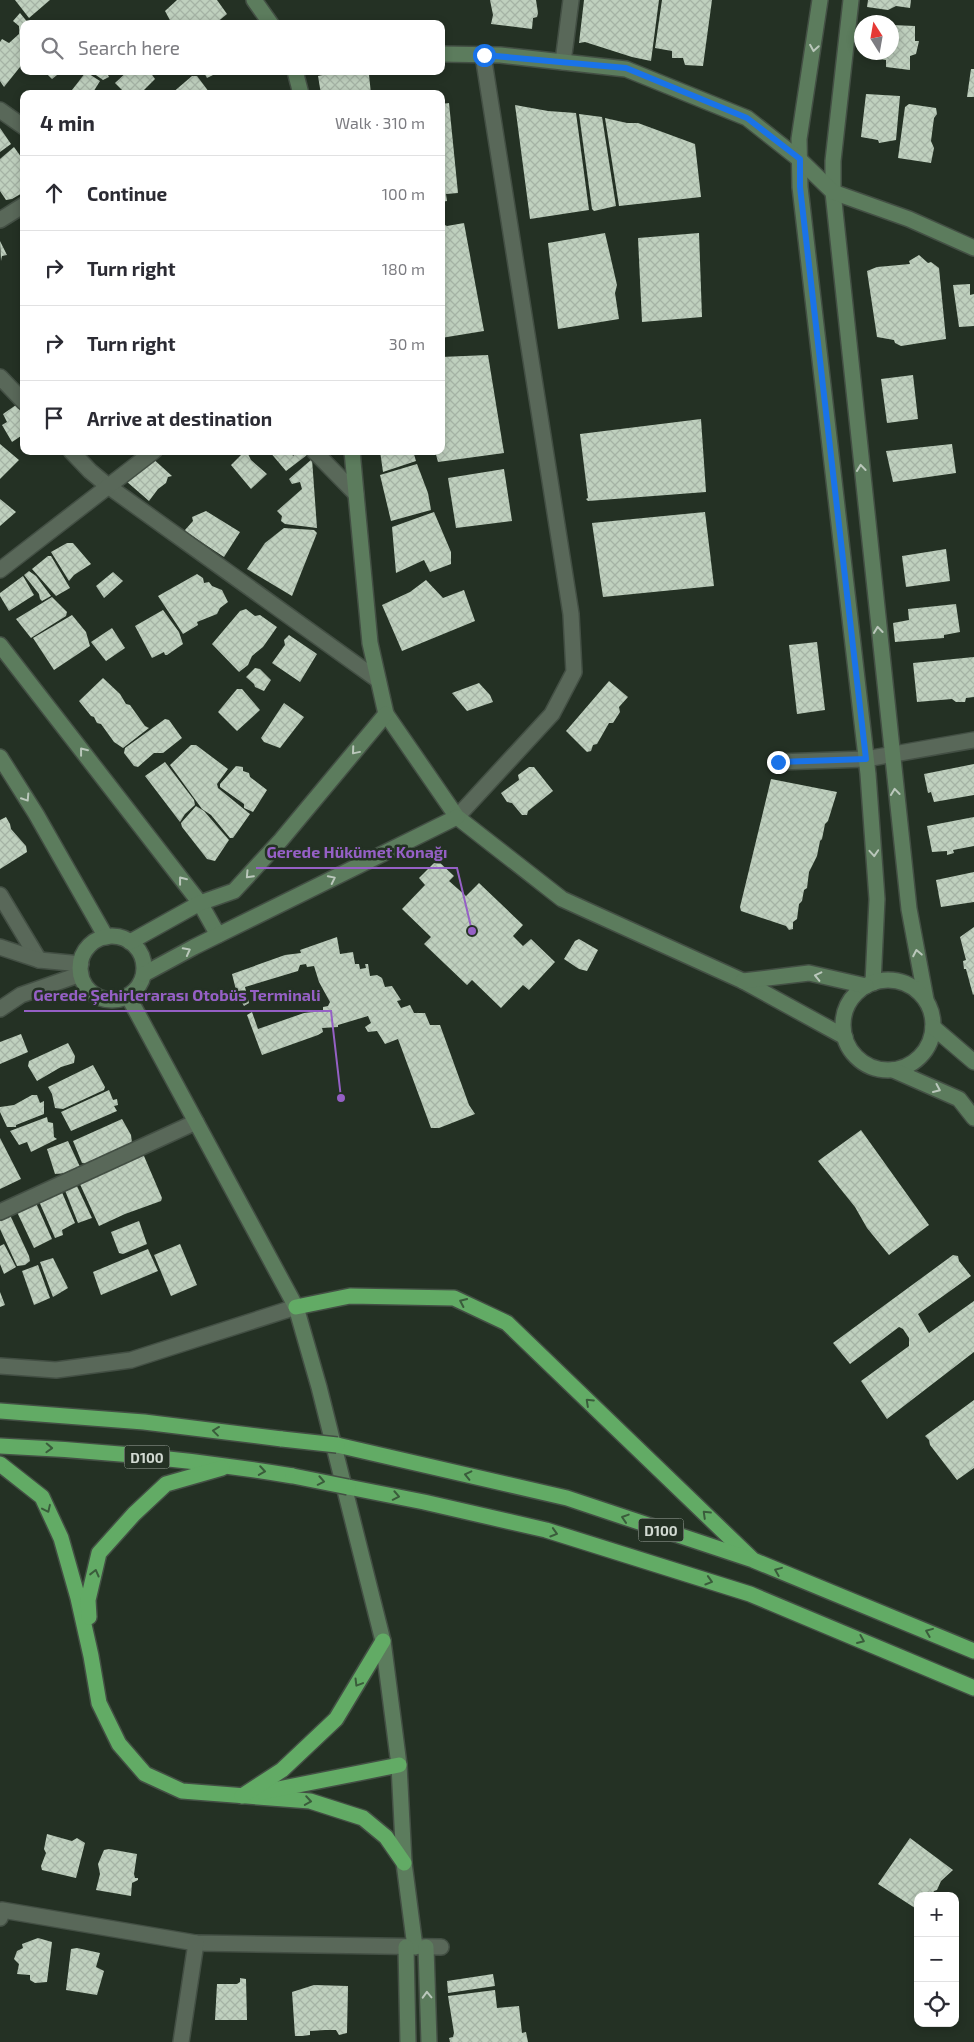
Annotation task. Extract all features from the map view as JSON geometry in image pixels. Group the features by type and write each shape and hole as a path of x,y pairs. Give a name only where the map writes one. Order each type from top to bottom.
{"highway":[{"path":"296,1307 350,1296 454,1298 507,1323 753,1560"},
{"name":"D100","path":"0,1412 144,1422 337,1445 567,1498 753,1560 974,1651"},
{"name":"D100","path":"0,1446 67,1449 231,1466 293,1476 424,1502 546,1530 750,1594 974,1688"},
{"path":"0,1464 42,1497 61,1538 78,1598 99,1703 119,1744 145,1774 182,1792 310,1801 363,1818 386,1837 404,1863"},
{"path":"91,1656 88,1600 99,1553 134,1514 166,1484 231,1466"},
{"path":"242,1796 282,1770 336,1719 383,1641"},
{"path":"242,1796 399,1765"}],"street":[{"path":"254,0 268,20"},
{"path":"563,62 571,0"},
{"path":"820,0 799,140 800,187 866,759 877,899 870,985"},
{"path":"851,0 833,161 833,192 891,755 909,909 926,1000 932,1014 933,1028 931,1040 925,1052 906,1067 880,1070 868,1066 858,1059 850,1049 844,1037 843,1022 847,1008 854,996 870,985 892,980 905,984 917,991 926,1000"},
{"path":"445,54 484,55 626,68 747,118 800,159 833,192 909,219 974,248"},
{"path":"144,974 218,935 457,817 552,714 574,672 571,614 484,55"},
{"path":"296,75 301,90"},
{"path":"0,110 20,124"},
{"path":"0,220 20,208"},
{"path":"0,377 20,398"},
{"path":"75,455 108,486 378,680"},
{"path":"0,570 149,455"},
{"path":"318,455 356,494"},
{"path":"352,455 370,643 386,714 457,817 562,899 743,981 844,1037"},
{"path":"0,645 200,903 218,935"},
{"path":"130,942 200,903 234,891 282,840 386,714"},
{"path":"778,762 866,759 974,740"},
{"path":"0,757 36,814 106,937"},
{"path":"0,895 39,960"},
{"path":"114,936 130,942 142,956 144,974 136,990 118,1000 99,997 90,991 84,983 81,969 89,946 96,940 114,936"},
{"path":"0,947 39,960 81,969"},
{"path":"0,1009 21,996 81,969"},
{"path":"743,981 809,973 870,985"},
{"path":"128,996 296,1307 319,1387 383,1641 399,1765 404,1863 429,2042"},
{"path":"933,1028 974,1062"},
{"path":"893,1070 959,1099 974,1118"},
{"path":"0,1212 196,1122"},
{"path":"0,1366 56,1370 131,1360 296,1307"},
{"path":"0,1918 2,1910 196,1943 441,1947"},
{"path":"181,2042 196,1943"},
{"path":"408,2042 416,1947"}],"building":[{"path":"15,0 50,0 29,18"},
{"path":"177,0 217,0 227,14 220,20 170,20 165,11"},
{"path":"490,0 536,0 538,13 537,17 533,18 532,29 491,24 493,15"},
{"path":"584,0 659,0 651,61 585,42 579,43"},
{"path":"662,0 712,0 703,66 685,65 683,58 672,58 672,51 655,48"},
{"path":"868,0 911,0 910,8 896,6 888,10 867,7"},
{"path":"20,13 26,20 20,20 20,67 4,87 0,81 0,42 2,39 9,43 19,34 19,26 13,21"},
{"path":"899,25 915,26 915,41 919,41 916,54 910,56 910,70 886,67 886,60 899,60"},
{"path":"971,69 974,69 974,97 967,97"},
{"path":"48,75 57,75 52,79"},
{"path":"84,75 91,75 100,81 94,90 72,90"},
{"path":"96,75 108,75 109,77 103,80"},
{"path":"124,75 152,75 155,79 144,90 122,90 115,83"},
{"path":"369,75 371,90 320,90 318,76"},
{"path":"192,76 197,76 208,90 176,90"},
{"path":"866,94 900,96 896,140 879,143 878,140 861,137"},
{"path":"449,103 458,193 446,194 447,201 445,201 445,104"},
{"path":"909,104 936,108 937,114 934,118 931,141 934,148 931,163 898,158 905,107"},
{"path":"515,105 548,111 576,113 589,210 530,219"},
{"path":"579,114 602,117 616,206 594,211 592,209"},
{"path":"605,118 627,123 638,123 695,144 701,197 619,206"},
{"path":"0,128 11,144 0,152"},
{"path":"14,147 20,155 20,194 12,199 6,200 0,191 0,159"},
{"path":"464,223 484,331 445,337 445,225"},
{"path":"605,233 617,285 615,293 619,319 558,329 548,243"},
{"path":"699,233 702,317 642,322 638,238"},
{"path":"0,241 7,255 2,256 1,261"},
{"path":"919,255 928,263 931,262 939,268 946,339 901,346 895,343 894,340 877,337 867,271 877,267 910,264 909,261"},
{"path":"970,284 970,295 974,294 974,326 959,327 953,285"},
{"path":"488,355 504,453 438,462 436,455 445,455 445,357"},
{"path":"913,375 918,419 887,423 881,379"},
{"path":"16,405 20,410 20,437 12,442 2,425 7,422 3,414"},
{"path":"701,419 706,492 588,501 586,499 588,498 580,434"},
{"path":"0,444 19,460 0,479"},
{"path":"952,444 956,473 893,482 886,451"},
{"path":"241,455 248,455 251,460 267,474 251,489 231,465"},
{"path":"272,455 307,455 286,471"},
{"path":"381,455 414,455 416,461 383,472"},
{"path":"150,456 172,476 168,477 166,483 158,489 149,501 126,481"},
{"path":"312,459 317,528 285,524 281,521 282,516 277,511 302,489 300,482 292,484 289,479"},
{"path":"417,464 428,493 431,510 391,521 380,475"},
{"path":"504,469 512,521 456,528 448,478"},
{"path":"0,499 16,512 0,526"},
{"path":"206,511 240,532 224,557 185,530 193,521 192,517"},
{"path":"434,512 451,552 451,564 430,572 424,560 396,573 392,527"},
{"path":"705,512 714,586 603,597 592,523"},
{"path":"284,528 314,530 317,533 292,596 247,569 265,543"},
{"path":"67,543 73,543 91,564 74,575 69,581 51,552"},
{"path":"946,549 950,581 906,587 902,556"},
{"path":"48,556 51,556 70,588 56,596 32,569"},
{"path":"29,571 36,576 51,596 42,601 40,599 39,594 24,575"},
{"path":"113,572 123,581 104,598 96,586"},
{"path":"197,574 203,578 204,583 209,582 212,586 222,590 228,602 220,608 217,614 197,622 198,625 183,634 158,596"},
{"path":"23,576 34,595 9,611 0,593"},
{"path":"426,580 443,598 464,590 475,621 402,651 382,605 410,592"},
{"path":"52,597 67,612 66,616 31,638 16,619"},
{"path":"956,604 960,632 944,635 944,638 895,642 893,623 909,620 908,609"},
{"path":"246,609 255,616 260,615 277,627 263,647 252,656 248,665 239,672 212,644 240,611"},
{"path":"163,610 179,632 183,644 167,655 164,652 152,658 135,626"},
{"path":"72,615 86,632 90,646 54,670 33,638"},
{"path":"112,628 125,648 106,661 91,642"},
{"path":"289,635 317,654 300,682 272,663 285,645 284,640"},
{"path":"817,642 825,710 797,714 789,645"},
{"path":"974,657 974,697 966,698 965,702 956,702 952,699 917,702 913,663"},
{"path":"255,668 260,669 271,680 264,691 255,687 246,677"},
{"path":"103,678 120,694 126,704 130,705 145,726 149,728 123,748 114,742 101,724 97,723 79,701"},
{"path":"609,681 628,697 619,707 620,712 613,723 609,723 597,744 593,745 591,751 587,752 566,731"},
{"path":"479,683 490,695 493,702 467,711 452,693"},
{"path":"237,689 242,689 260,710 237,731 218,712"},
{"path":"284,703 304,717 280,748 264,742 261,738"},
{"path":"165,719 169,720 182,738 163,753 154,753 138,767 134,766 124,753 125,748"},
{"path":"191,745 196,745 228,769 217,784 218,788 250,814 233,838 230,838 211,815 202,809 170,765"},
{"path":"165,762 194,800 195,805 185,814 180,822 145,776"},
{"path":"974,764 974,795 934,802 931,792 928,793 924,774"},
{"path":"236,766 243,767 243,771 249,773 250,777 267,790 253,812 244,808 244,804 220,787 220,784"},
{"path":"529,767 534,767 553,791 528,811 527,815 522,815 512,803 507,802 501,793 519,780 518,775"},
{"path":"771,779 837,792 828,821 825,824 817,856 809,872 807,888 804,890 802,901 799,904 797,919 793,922 793,929 789,930 786,926 741,911 740,907"},
{"path":"196,806 204,811 229,840 215,861 207,859 182,827 181,823"},
{"path":"6,817 11,829 26,846 27,852 0,869 0,820"},
{"path":"974,817 974,846 953,850 954,853 947,855 947,851 932,852 927,826"},
{"path":"437,860 454,876 449,881 466,896 479,883 523,925 513,936 523,946 531,939 555,962 529,990 523,985 501,1008 472,980 467,985 424,944 431,937 402,909 425,885 419,878"},
{"path":"974,872 974,902 941,907 936,880"},
{"path":"974,927 973,995 966,969 964,969 963,961 966,960 960,937"},
{"path":"337,937 340,954 353,952 355,964 359,964 360,969 366,968 365,964 368,964 370,976 377,975 382,978 385,987 392,986 401,1000 397,1001 401,1008 410,1005 414,1013 425,1013 430,1025 440,1025 469,1105 475,1114 439,1128 431,1128 398,1039 385,1044 377,1031 368,1032 365,1027 371,1023 368,1016 338,1025 338,1027 322,1028 323,1032 318,1035 262,1055 247,1015 252,1012 258,1029 304,1013 323,1011 323,1007 328,1006 330,1002 319,982 314,966 300,965 298,971 245,987 249,1003 244,1006 237,994 232,974 285,955 301,953 300,950"},
{"path":"579,939 598,950 587,971 579,969 564,959 575,941"},
{"path":"21,1034 28,1052 0,1064 0,1042"},
{"path":"68,1043 75,1056 74,1063 61,1067 37,1081 28,1066 29,1061"},
{"path":"93,1065 105,1087 104,1090 63,1109 55,1108 52,1094 48,1087"},
{"path":"109,1090 113,1100 117,1099 118,1105 114,1106 117,1111 71,1131 61,1112"},
{"path":"32,1095 37,1095 40,1103 44,1101 44,1114 16,1125 16,1127 7,1127 0,1112 0,1107 14,1105"},
{"path":"47,1117 48,1122 53,1123 54,1137 57,1139 31,1152 27,1142 19,1145 10,1131"},
{"path":"122,1119 131,1135 132,1143 89,1164 82,1163 73,1141"},
{"path":"861,1130 929,1225 889,1255 867,1228 855,1207 818,1161"},
{"path":"0,1138 21,1179 0,1189"},
{"path":"68,1141 81,1169 78,1172 55,1174 47,1149"},
{"path":"144,1156 162,1198 161,1201 99,1226 79,1182"},
{"path":"76,1184 92,1218 78,1223 64,1188"},
{"path":"61,1190 75,1223 62,1230 63,1235 55,1238 38,1199"},
{"path":"36,1203 52,1239 34,1248 17,1212"},
{"path":"10,1215 29,1256 30,1261 25,1265 17,1266 0,1229 0,1219"},
{"path":"139,1221 147,1244 123,1254 119,1253 111,1232"},
{"path":"4,1244 16,1267 4,1274 0,1264 0,1246"},
{"path":"180,1244 197,1285 171,1296 154,1255"},
{"path":"148,1249 158,1271 101,1295 93,1272"},
{"path":"953,1255 958,1256 959,1261 971,1276 918,1314 929,1333 974,1301 974,1352 887,1419 861,1381 909,1346 909,1338 903,1329 899,1327 850,1364 833,1343"},
{"path":"53,1258 68,1288 53,1297 40,1262"},
{"path":"38,1265 50,1298 34,1305 22,1271"},
{"path":"0,1292 5,1305 0,1307"},
{"path":"974,1400 974,1468 957,1480 925,1436"},
{"path":"47,1834 72,1841 77,1838 85,1843 76,1878 42,1870 41,1866 46,1853 44,1849"},
{"path":"910,1838 953,1870 941,1881 937,1890 933,1892 914,1892 914,1907 878,1884"},
{"path":"109,1849 137,1854 134,1874 138,1880 132,1883 131,1896 96,1890 100,1874 98,1864 104,1850"},
{"path":"38,1938 52,1942 47,1982 35,1983 30,1980 30,1975 17,1974 19,1964 14,1959 17,1951 23,1948 22,1944"},
{"path":"77,1948 100,1953 96,1967 104,1971 97,1995 66,1990 71,1949"},
{"path":"493,1974 495,1986 448,1993 447,1981"},
{"path":"240,1978 246,1979 247,2020 215,2020 217,1984 237,1984 240,1982"},
{"path":"314,1985 348,1986 347,2033 339,2035 336,2030 325,2030 310,2031 310,2035 295,2036 292,1992"},
{"path":"495,1990 497,2008 519,2006 522,2033 526,2032 528,2042 450,2042 449,2038 453,2037 454,2033 448,1996"}],"place":[{"name":"Gerede Hükümet Konağı","path":"472,931"},
{"name":"Gerede Şehirlerarası Otobüs Terminali","path":"341,1098"}],"route":[{"path":"484,55 626,68 747,118 800,159 800,187 866,759 778,762"}]}
